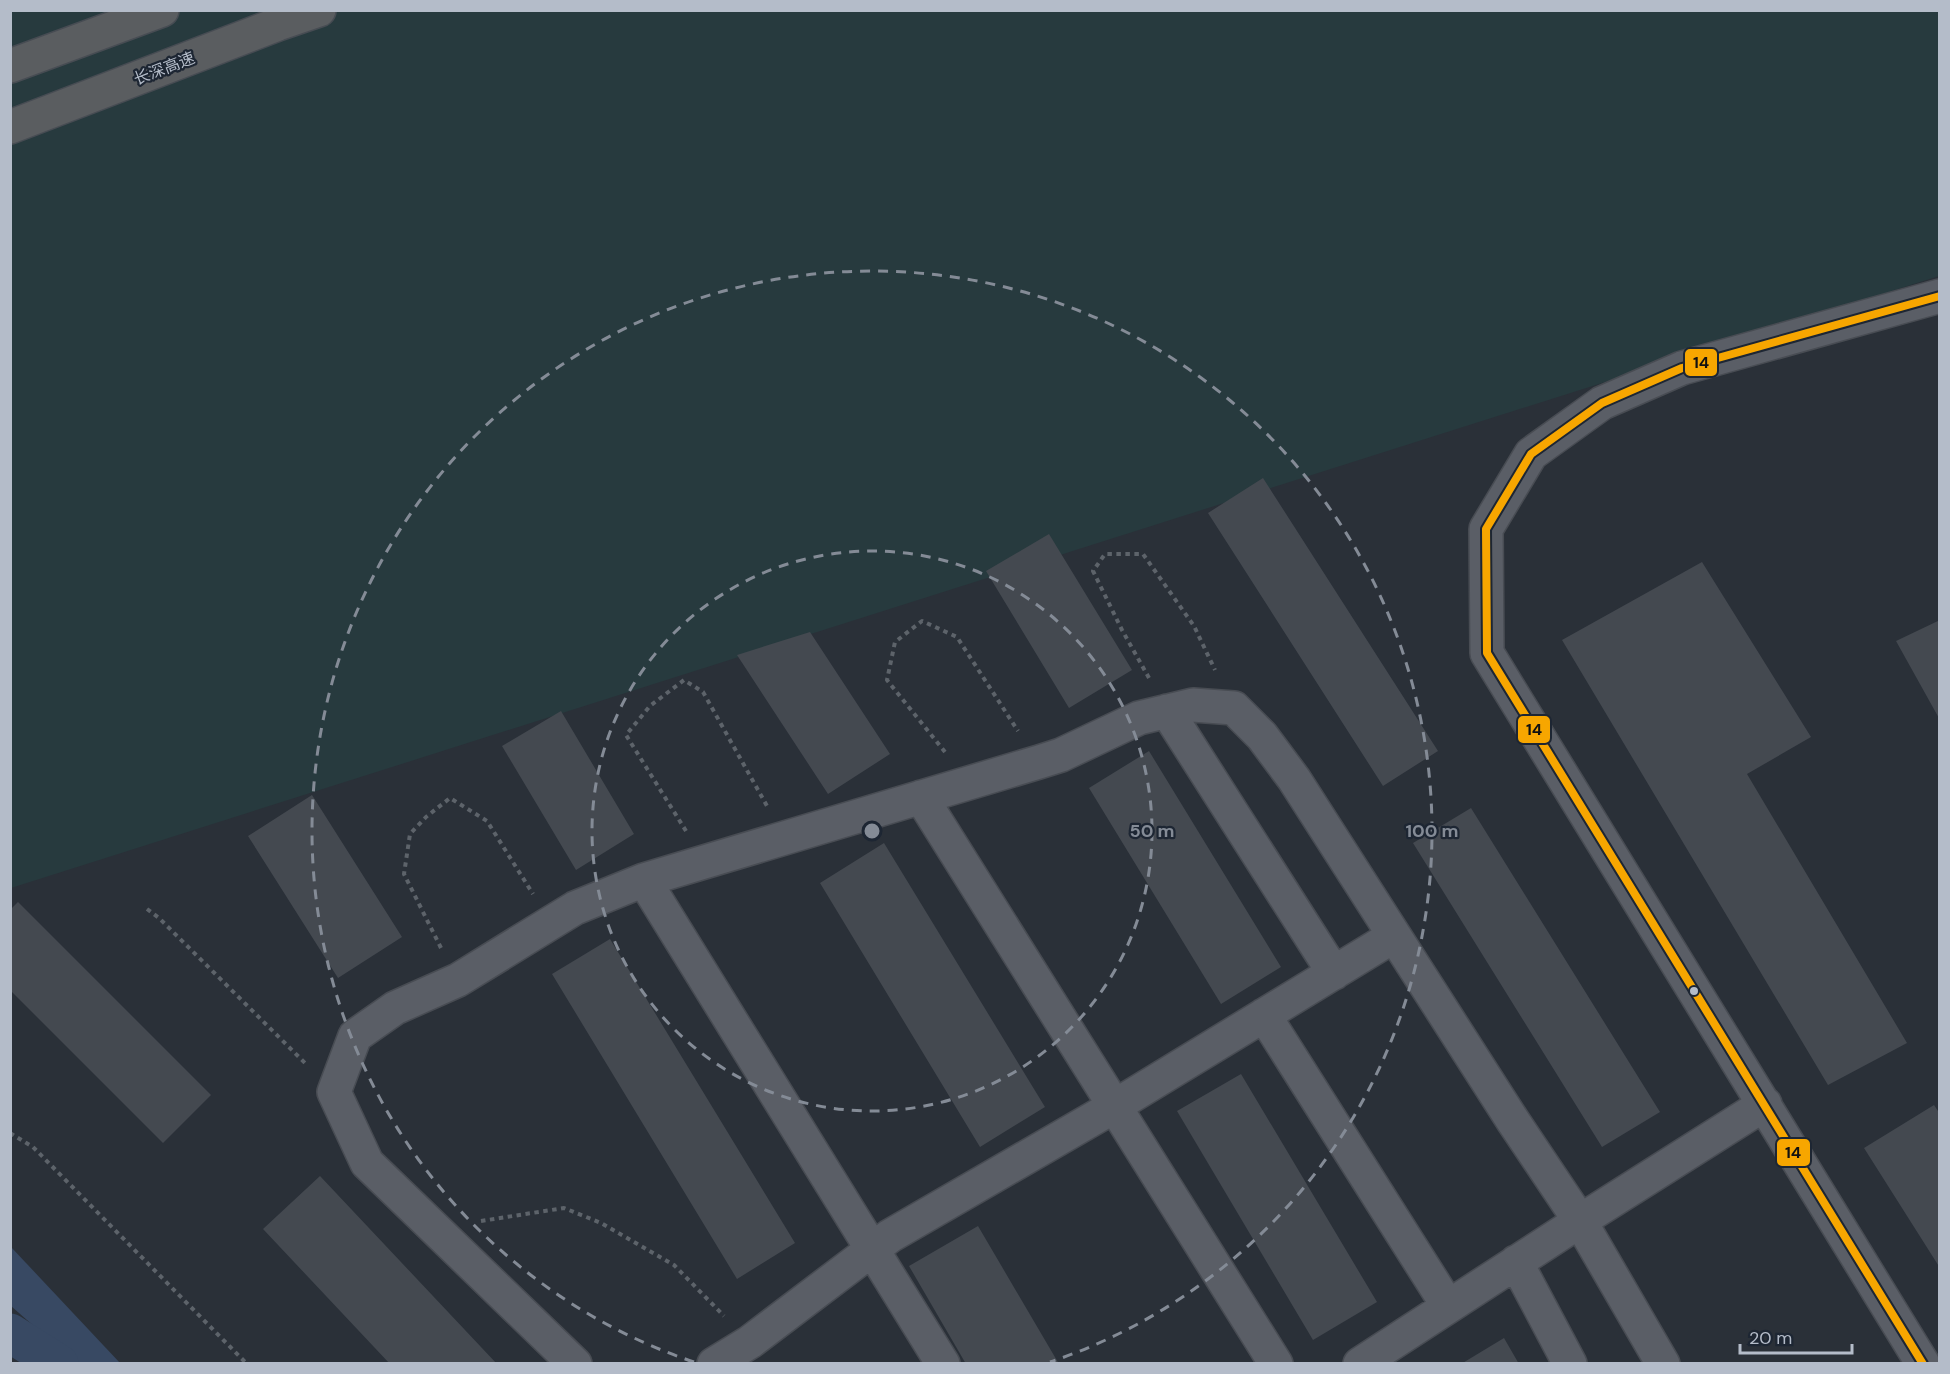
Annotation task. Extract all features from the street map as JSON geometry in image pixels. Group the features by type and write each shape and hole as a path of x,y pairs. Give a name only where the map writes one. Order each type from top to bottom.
{"highway":[{"path":"10,66 162,10"},
{"name":"长深高速","path":"10,127 319,10"}],"street":[{"path":"1923,1364 1487,653 1486,529 1531,454 1602,403 1682,368 1940,296"},
{"path":"575,1364 367,1163 334,1092 355,1036 395,1008 458,980 575,908 644,880 1061,755 1139,718 1193,705 1234,708 1262,736 1294,779 1513,1121 1580,1221 1663,1364"},
{"path":"1167,711 1334,973"},
{"path":"921,797 1276,1364"},
{"path":"644,880 943,1364"},
{"path":"714,1364 750,1342 890,1236 1115,1106 1395,936"},
{"path":"1264,1015 1448,1306"},
{"path":"1360,1364 1765,1104"},
{"path":"1516,1262 1570,1364"}],"path":[{"path":"1167,711 1122,630 1094,571 1105,554 1143,554 1194,626 1234,708"},
{"path":"970,783 887,680 895,642 922,621 957,637 1038,762"},
{"path":"705,861 626,735 650,706 684,680 703,692 785,838"},
{"path":"458,980 404,874 410,834 426,817 450,798 486,821 552,922"},
{"path":"147,909 159,918 334,1092"},
{"path":"10,1133 33,1147 248,1364"},
{"path":"438,1231 500,1217 564,1208 601,1223 674,1264 750,1342"}],"green space":[{"path":"11,11 1939,11 1939,276 11,888"}],"water":[{"path":"11,1247 120,1363 76,1363 11,1306"}],"building":[{"path":"1263,478 1438,751 1383,786 1208,513"},
{"path":"1049,534 1132,670 1069,708 986,571"},
{"path":"1702,562 1811,737 1747,774 1907,1043 1828,1085 1562,640"},
{"path":"1940,620 1940,720 1896,641"},
{"path":"810,632 890,754 828,794 737,655"},
{"path":"561,711 634,834 576,870 502,746"},
{"path":"1149,751 1281,967 1221,1004 1089,788"},
{"path":"312,795 402,937 338,978 248,836"},
{"path":"1471,808 1660,1112 1602,1147 1413,843"},
{"path":"884,843 1045,1107 980,1147 820,883"},
{"path":"18,902 211,1095 163,1143 10,990 10,910"},
{"path":"610,939 795,1243 737,1279 552,974"},
{"path":"1241,1074 1377,1302 1313,1340 1177,1111"},
{"path":"1934,1105 1940,1114 1940,1268 1864,1148"},
{"path":"320,1176 497,1364 390,1364 263,1229"},
{"path":"978,1226 1059,1364 966,1364 909,1266"},
{"path":"1504,1338 1519,1364 1461,1364"}],"waterway":[{"path":"10,1333 59,1364"}],"transit line":[{"name":"14","path":"1923,1364 1487,653 1486,529 1531,454 1602,403 1682,368 1940,296"}]}
